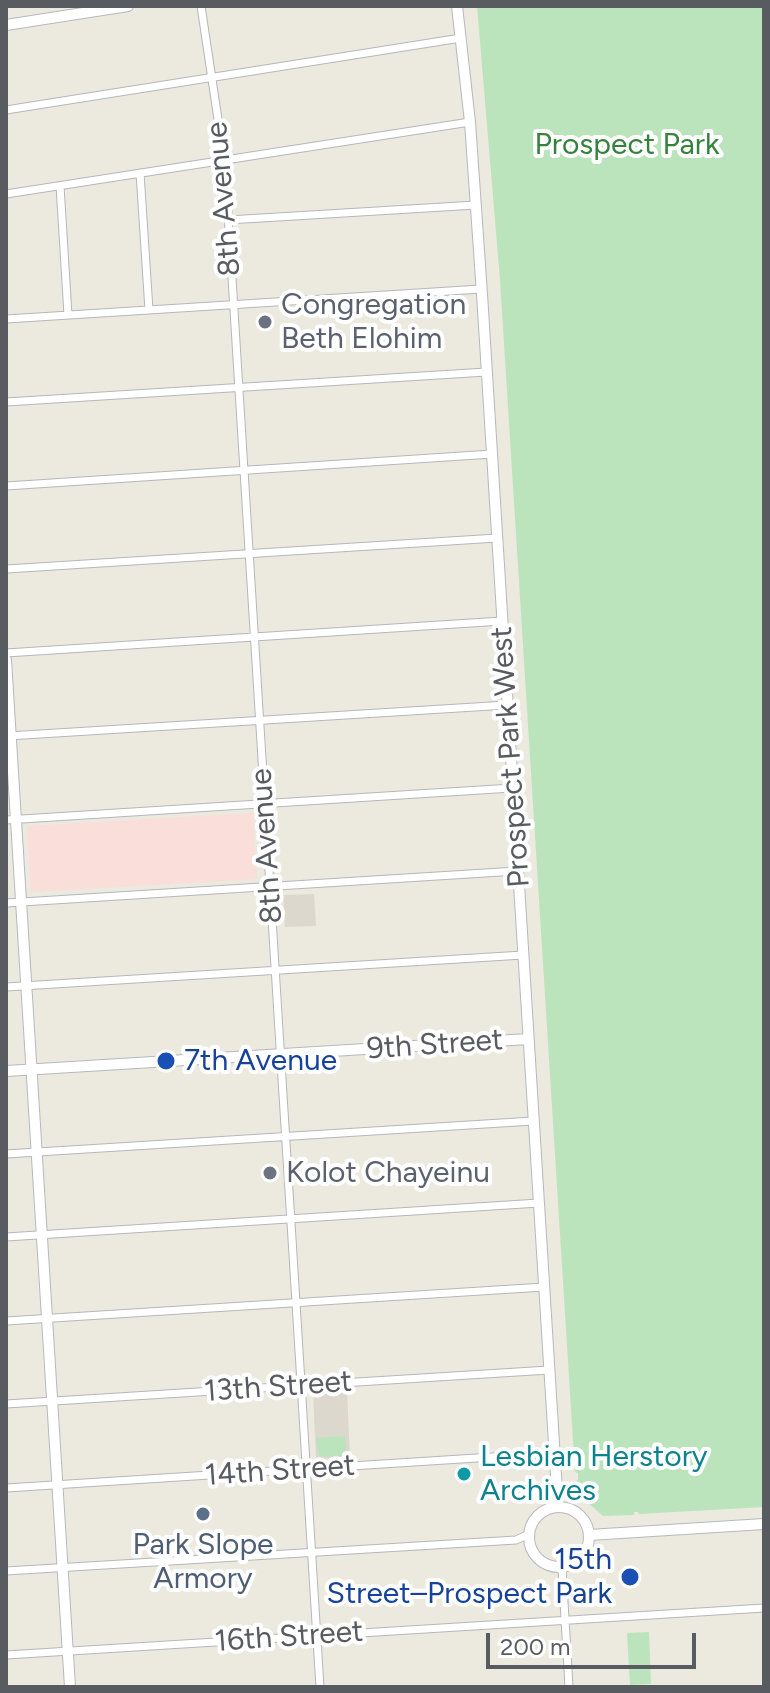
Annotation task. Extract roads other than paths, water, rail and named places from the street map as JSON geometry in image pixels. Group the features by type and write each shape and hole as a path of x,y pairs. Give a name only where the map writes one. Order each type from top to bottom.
{"street":[{"path":"6,25 128,6"},
{"name":"8th Avenue","path":"201,6 224,160 320,1687"},
{"name":"Prospect Park West","path":"457,6 470,122 492,454 555,1453 557,1491 553,1507"},
{"path":"6,110 461,38"},
{"path":"6,194 470,122"},
{"path":"140,173 149,310"},
{"path":"60,186 68,315"},
{"path":"228,220 476,205"},
{"path":"6,319 481,289"},
{"path":"6,402 486,372"},
{"path":"6,486 492,454"},
{"path":"6,569 497,538"},
{"path":"6,653 502,621"},
{"path":"6,660 11,819 27,985 70,1687"},
{"path":"8,736 507,705"},
{"path":"11,819 512,788"},
{"path":"6,903 517,871"},
{"path":"6,987 523,955"},
{"name":"9th Street","path":"6,1071 528,1039"},
{"path":"6,1154 533,1121"},
{"path":"6,1237 539,1203"},
{"path":"6,1321 544,1287"},
{"name":"13th Street","path":"6,1404 549,1370"},
{"name":"14th Street","path":"6,1488 555,1453"},
{"path":"553,1507 576,1512 587,1524 589,1535 588,1546 580,1559 562,1568 548,1566 536,1557 529,1544 535,1518 553,1507"},
{"path":"589,1535 764,1524"},
{"path":"6,1571 516,1540 529,1534"},
{"path":"562,1568 569,1687"},
{"name":"16th Street","path":"6,1655 764,1608"}],"place":[{"name":"Congregation Beth Elohim","path":"265,322"},
{"name":"7th Avenue","path":"166,1061"},
{"name":"Kolot Chayeinu","path":"270,1173"},
{"name":"Lesbian Herstory Archives","path":"464,1474"},
{"name":"Park Slope Armory","path":"203,1514"},
{"name":"15th Street–Prospect Park","path":"630,1577"}],"park label":[{"name":"Prospect Park","path":"627,145"}]}
